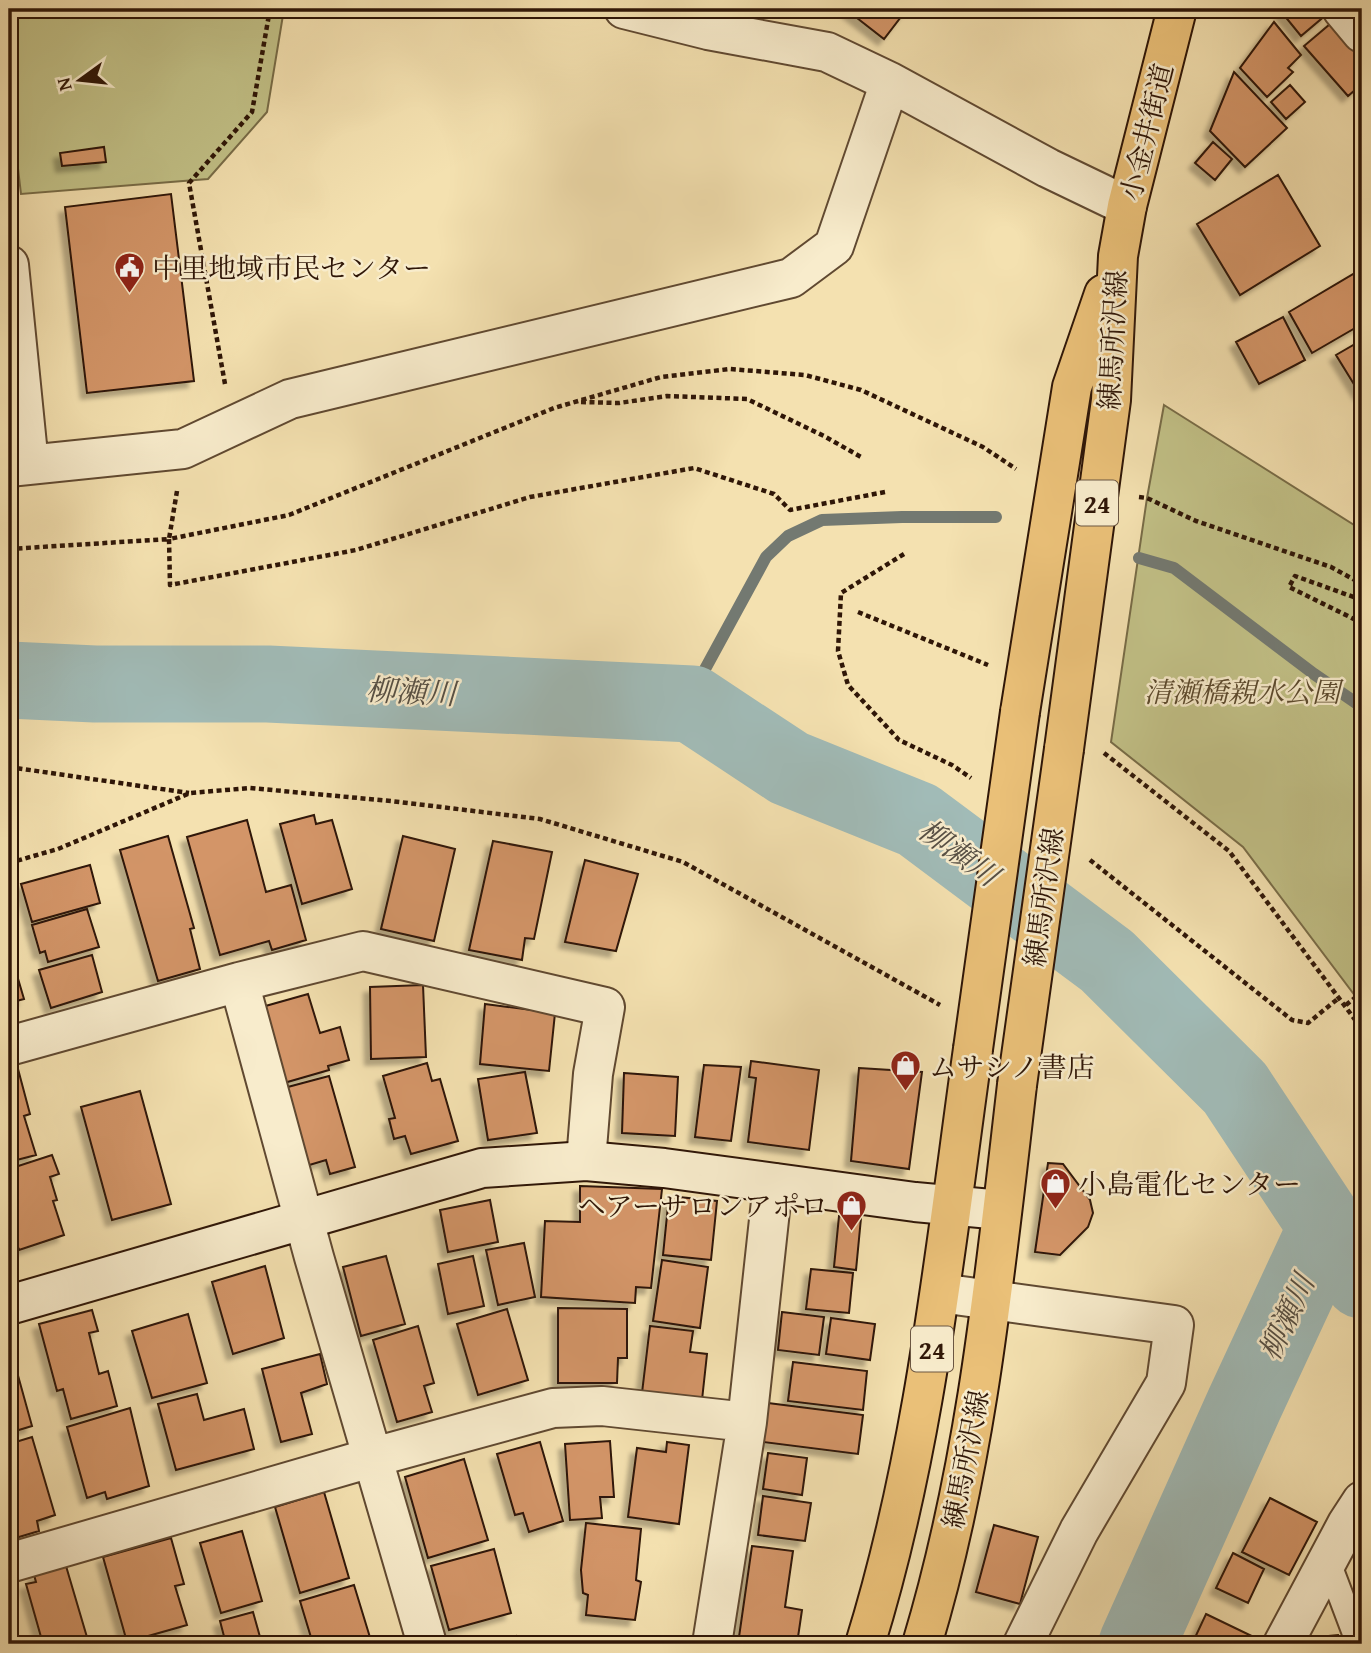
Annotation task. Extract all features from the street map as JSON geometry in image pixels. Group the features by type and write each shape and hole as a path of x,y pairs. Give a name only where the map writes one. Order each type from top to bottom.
{"main road":[{"name":"小金井街道","path":"1118,256 1177,9"},
{"name":"練馬所沢線","path":"865,1644 898,1520 920,1420 1020,712 1072,387 1118,256"},
{"name":"練馬所沢線","path":"922,1644 954,1524 973,1423 992,1300 1017,1085 1081,748 1111,400 1118,256"}],"street":[{"path":"624,9 708,30 827,52 890,82 1048,168 1128,206"},
{"path":"1342,9 1362,33"},
{"path":"9,265 19,466 184,449 290,399 791,278 834,246 890,82"},
{"path":"9,1046 239,982 363,951 605,1007 593,1074 586,1161"},
{"path":"239,982 304,1221 427,1644"},
{"path":"9,1305 482,1168 586,1161 664,1168 1002,1210"},
{"path":"712,1644 747,1422 773,1183"},
{"path":"940,1293 1174,1325 1166,1383 1079,1531 1023,1644"},
{"path":"9,1563 553,1408 602,1406 747,1422"},
{"path":"1283,1644 1358,1508"}],"lane":[{"path":"1328,1562 1359,1644"}],"path":[{"path":"233,426 189,183 252,112 270,9"},
{"path":"9,549 169,539 289,515 554,408 662,377 730,369 805,376 861,390 983,447 1020,471"},
{"path":"577,401 619,403 667,396 747,399 861,457"},
{"path":"184,449 169,539 170,585 356,550 530,496 694,468 774,494 790,510 885,492"},
{"path":"1137,497 1147,498 1196,521 1331,567 1362,584"},
{"path":"1362,600 1295,576 1289,587 1362,623"},
{"path":"858,612 989,665"},
{"path":"1081,748 1229,851 1362,1030"},
{"path":"9,767 190,793 250,788 540,819 683,862 942,1006"},
{"path":"9,863 58,849 190,793"},
{"path":"1346,1005 1362,992"},
{"path":"1308,1023 1340,997"}],"green space":[{"path":"9,9 284,9 267,112 208,179 21,194 9,92"},
{"name":"清瀬橋親水公園","path":"1164,405 1362,530 1362,1005 1243,847 1111,742 1147,498"}],"building":[{"path":"907,9 884,39 848,11"},
{"path":"1279,9 1323,9 1327,14 1301,36"},
{"path":"1336,19 1362,51 1362,84 1348,96 1304,46"},
{"path":"1274,22 1301,55 1288,68 1293,72 1267,97 1240,68"},
{"path":"1234,72 1287,128 1245,167 1210,131"},
{"path":"1290,85 1305,102 1286,119 1271,102"},
{"path":"1213,142 1232,159 1215,180 1195,163"},
{"path":"104,147 106,162 62,166 60,153"},
{"path":"1278,175 1320,246 1240,295 1197,224"},
{"name":"中里地域市民センター","path":"171,194 194,381 87,393 65,207"},
{"path":"1355,273 1362,286 1362,324 1312,353 1289,312"},
{"path":"1283,317 1305,360 1259,384 1236,342"},
{"path":"1362,340 1362,393 1360,394 1336,355"},
{"path":"314,815 316,824 332,820 352,889 302,904 280,824"},
{"path":"247,820 266,892 291,885 306,940 272,950 269,941 220,955 187,837"},
{"path":"168,836 194,928 190,929 200,969 158,981 120,850"},
{"path":"403,836 455,849 434,941 381,929"},
{"path":"493,841 552,852 534,939 525,938 522,960 469,950"},
{"path":"585,860 638,874 616,951 565,942"},
{"path":"90,865 100,903 32,922 21,884"},
{"path":"87,909 99,947 48,962 45,951 40,953 32,925"},
{"path":"9,948 24,999 9,1003"},
{"path":"92,955 102,992 51,1008 39,970"},
{"path":"423,985 426,1057 371,1059 370,987"},
{"path":"308,994 320,1033 340,1027 349,1060 328,1066 329,1070 284,1083 262,1007"},
{"path":"485,1004 555,1013 549,1071 480,1064"},
{"path":"751,1061 819,1070 809,1150 748,1142 756,1078 749,1077"},
{"path":"427,1063 432,1081 440,1079 458,1141 411,1154 405,1136 394,1139 389,1119 395,1118 383,1076"},
{"path":"704,1065 741,1067 731,1141 695,1137"},
{"path":"859,1068 922,1072 909,1169 851,1161"},
{"path":"18,1069 30,1114 24,1116 36,1155 9,1162 9,1072"},
{"path":"525,1072 537,1133 488,1140 478,1079"},
{"path":"624,1073 678,1077 675,1136 622,1133"},
{"path":"329,1076 355,1167 330,1174 326,1160 306,1166 284,1088"},
{"path":"140,1091 171,1204 112,1220 81,1107"},
{"path":"52,1155 59,1174 50,1177 57,1200 53,1201 64,1235 19,1250 9,1220 9,1169"},
{"path":"1048,1163 1063,1164 1090,1200 1093,1213 1088,1227 1060,1255 1035,1252"},
{"path":"580,1186 662,1189 651,1288 636,1287 635,1303 541,1297 545,1221 580,1222"},
{"path":"669,1196 717,1201 711,1260 663,1255"},
{"path":"490,1200 498,1242 448,1252 440,1210"},
{"path":"839,1216 861,1218 856,1270 834,1267"},
{"path":"524,1243 535,1297 498,1305 486,1250"},
{"path":"386,1256 405,1324 361,1336 343,1267"},
{"path":"473,1256 484,1306 448,1314 438,1264"},
{"path":"662,1260 708,1267 700,1328 653,1321"},
{"path":"265,1266 284,1338 233,1354 212,1282"},
{"path":"811,1269 853,1273 849,1313 806,1309"},
{"path":"558,1308 627,1309 627,1358 618,1358 617,1383 558,1383"},
{"path":"507,1309 528,1380 478,1395 457,1324"},
{"path":"92,1310 98,1331 89,1333 99,1374 108,1371 117,1406 71,1419 63,1389 57,1391 39,1324"},
{"path":"782,1312 824,1317 819,1355 778,1350"},
{"path":"188,1314 207,1383 152,1398 132,1331"},
{"path":"831,1318 875,1324 870,1360 826,1354"},
{"path":"418,1326 434,1383 424,1386 432,1412 397,1422 373,1340"},
{"path":"650,1326 693,1331 690,1352 707,1354 702,1400 642,1393"},
{"path":"9,1343 32,1426 9,1433"},
{"path":"320,1354 327,1384 301,1393 312,1434 281,1442 262,1369"},
{"path":"793,1362 867,1371 863,1410 788,1401"},
{"path":"197,1394 204,1420 244,1409 254,1449 176,1470 158,1404"},
{"path":"768,1403 863,1415 858,1454 763,1442"},
{"path":"130,1408 149,1486 107,1499 105,1492 87,1498 67,1427"},
{"path":"32,1437 55,1515 37,1521 39,1531 9,1540 9,1444"},
{"path":"610,1441 614,1497 600,1497 602,1518 570,1520 565,1444"},
{"path":"540,1442 563,1521 529,1532 523,1513 515,1515 497,1454"},
{"path":"667,1442 689,1445 679,1524 628,1517 637,1448 666,1452"},
{"path":"768,1453 807,1458 802,1495 763,1489"},
{"path":"464,1459 488,1540 428,1558 405,1477"},
{"path":"324,1492 349,1578 300,1593 275,1507"},
{"path":"763,1496 811,1503 805,1541 758,1535"},
{"path":"1270,1498 1317,1522 1289,1575 1242,1552"},
{"path":"586,1523 641,1529 636,1580 641,1582 635,1620 586,1615 588,1595 583,1593 581,1570"},
{"path":"994,1525 1038,1537 1020,1604 976,1592"},
{"path":"242,1531 262,1601 221,1613 200,1543"},
{"path":"171,1538 184,1584 175,1586 187,1625 127,1642 103,1557"},
{"path":"752,1546 793,1551 785,1607 802,1610 797,1644 738,1644"},
{"path":"494,1549 511,1613 449,1630 431,1566"},
{"path":"1233,1553 1264,1569 1248,1603 1216,1588"},
{"path":"66,1566 89,1644 43,1644 26,1584 36,1582 34,1575"},
{"path":"354,1585 372,1644 313,1644 300,1601"},
{"path":"253,1612 262,1644 226,1644 220,1621"},
{"path":"1206,1614 1258,1639 1256,1644 1192,1644"},
{"path":"1338,1635 1339,1644 1298,1644 1297,1639"},
{"path":"516,1636 518,1644 487,1644"}],"waterway":[{"path":"686,704 766,557 788,536 822,520 996,517"},
{"path":"1139,558 1174,568 1362,707"},
{"name":"柳瀬川","path":"9,680 95,684 268,684 692,704 789,768 918,820 1107,961 1235,1088 1362,1280"},
{"name":"柳瀬川","path":"1137,1644 1327,1226"}],"place":[{"name":"中里地域市民センター","path":"129,294"},
{"name":"ムサシノ書店","path":"906,1093"},
{"name":"小島電化センター","path":"1055,1210"},
{"name":"ヘアーサロンアポロ","path":"851,1232"}]}
